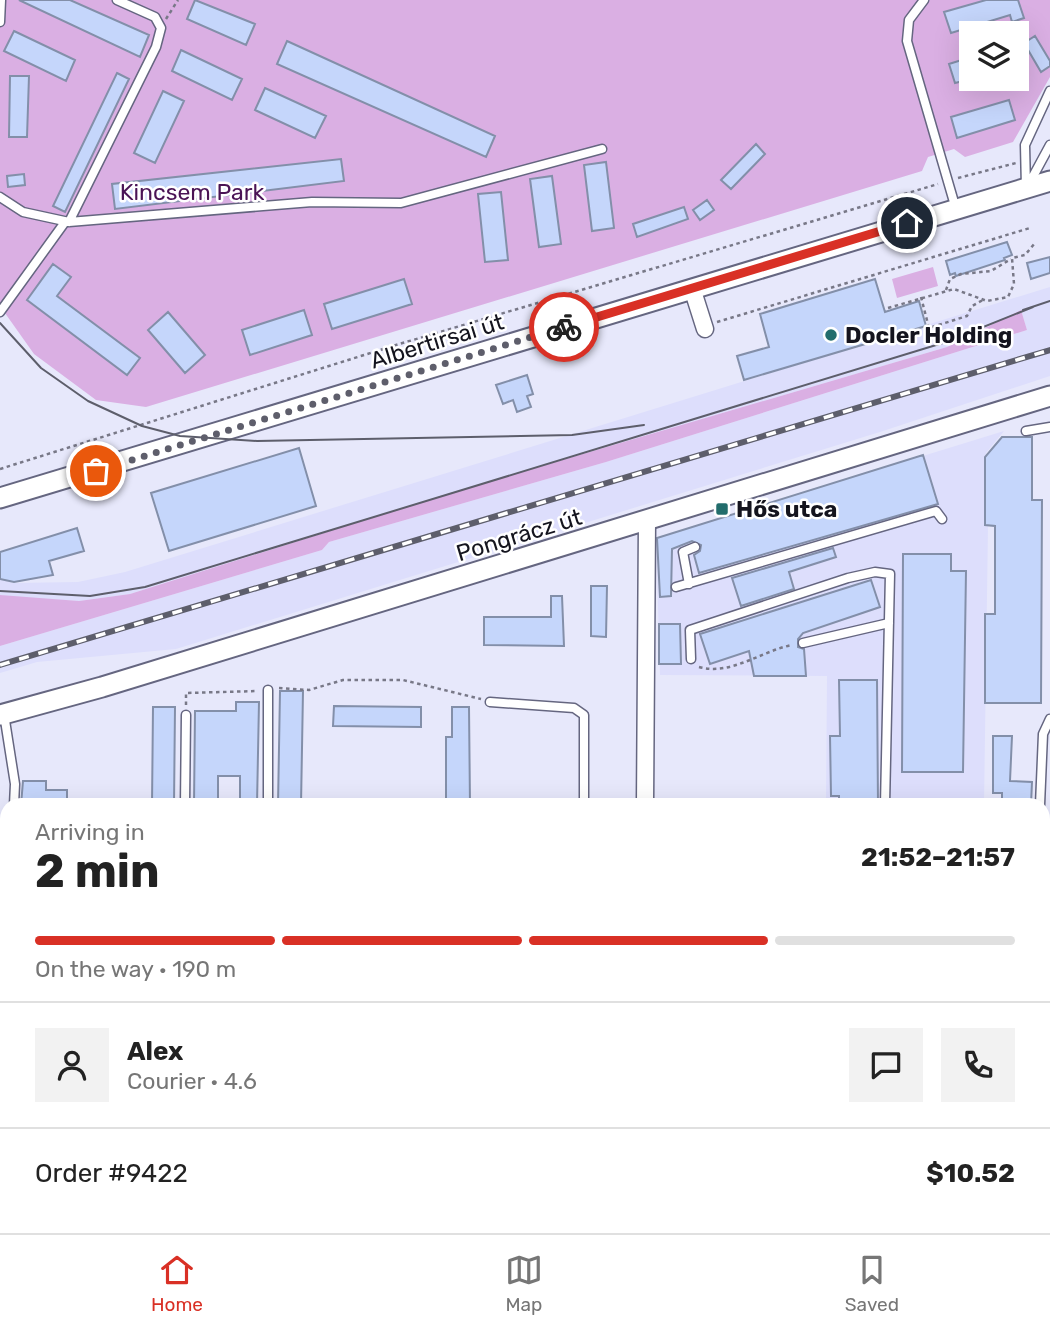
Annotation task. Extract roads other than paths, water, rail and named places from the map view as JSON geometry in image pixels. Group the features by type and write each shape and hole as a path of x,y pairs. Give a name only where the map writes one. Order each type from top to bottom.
{"street":[{"name":"Albertirsai út","path":"1,494 1050,181"},
{"path":"692,288 704,327"},
{"name":"Pongrácz út","path":"2,715 647,522 1050,396"},
{"path":"645,798 647,522"}],"lane":[{"path":"0,22 1,0"},
{"path":"0,312 67,222 156,47 161,28 155,17 117,0"},
{"path":"924,0 909,20 907,41 956,209"},
{"path":"1026,188 1027,138 1050,91"},
{"path":"1026,188 1050,145"},
{"path":"0,197 23,212 67,222 312,202 401,203 602,149"},
{"path":"1026,431 1050,427"},
{"path":"676,587 936,511 942,519"},
{"path":"689,584 683,552 695,547"},
{"path":"691,659 690,630 874,572 890,574 885,798"},
{"path":"803,643 889,623"},
{"path":"268,690 268,798"},
{"path":"490,702 574,708 584,715 584,798"},
{"path":"2,715 15,784 14,798"},
{"path":"185,798 186,715"},
{"path":"1040,798 1043,734 1050,719"}],"tram line":[{"path":"1023,310 1050,301"},
{"path":"0,591 90,596 145,587 946,342 1033,307"},
{"path":"0,323 41,368 88,401 142,426 180,436 257,441 572,435 644,425"}],"railway":[{"path":"0,665 1050,350"}],"place":[{"name":"Docler Holding","path":"831,335"},
{"name":"Hős utca","path":"722,509"}],"park label":[{"name":"Kincsem Park","path":"192,192"}]}
